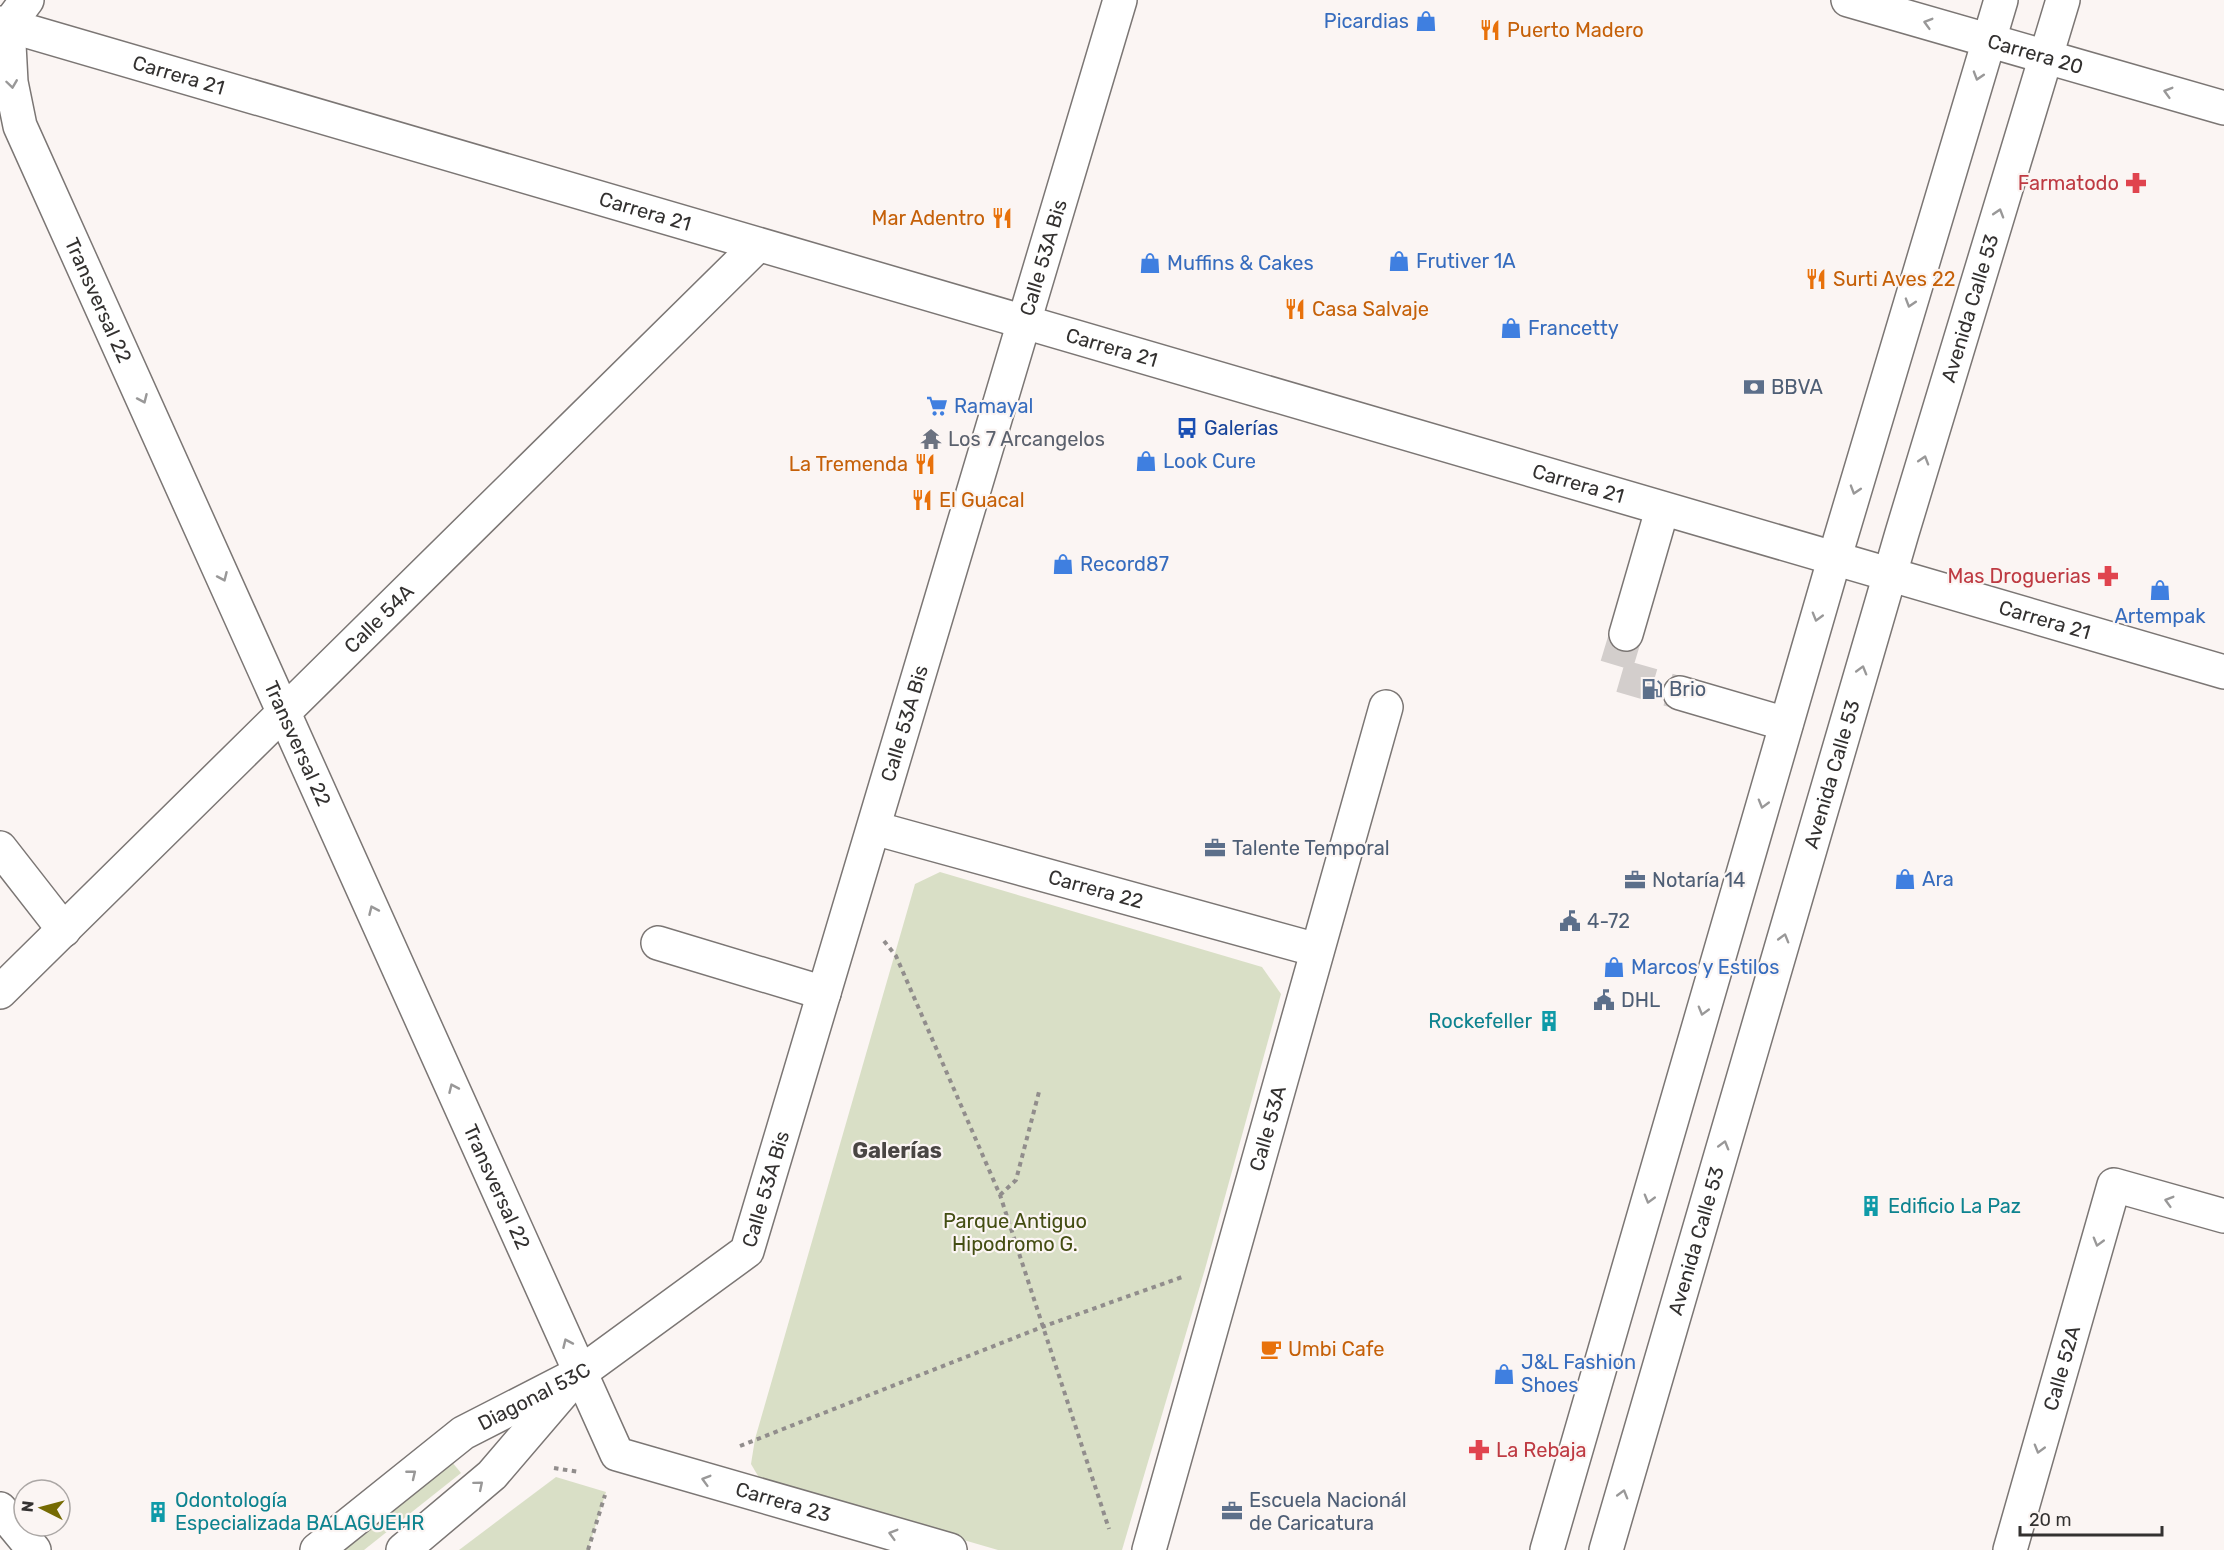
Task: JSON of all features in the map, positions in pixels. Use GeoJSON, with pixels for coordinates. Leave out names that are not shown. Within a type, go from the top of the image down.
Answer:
{"type":"FeatureCollection","features":[{"type":"Feature","properties":{"kind":"street"},"geometry":{"type":"LineString","coordinates":[[3,28],[27,0]]}},
{"type":"Feature","properties":{"kind":"street","name":"Calle 53A Bis"},"geometry":{"type":"LineString","coordinates":[[580,1372],[747,1251],[1120,0]]}},
{"type":"Feature","properties":{"kind":"street","name":"Carrera 20"},"geometry":{"type":"LineString","coordinates":[[1848,0],[2224,108]]}},
{"type":"Feature","properties":{"kind":"street"},"geometry":{"type":"LineString","coordinates":[[1548,1550],[1786,724],[2001,0]]}},
{"type":"Feature","properties":{"kind":"street","name":"Avenida Calle 53"},"geometry":{"type":"LineString","coordinates":[[1606,1550],[1890,577],[2063,0]]}},
{"type":"Feature","properties":{"kind":"street","name":"Carrera 21"},"geometry":{"type":"LineString","coordinates":[[3,28],[758,245],[1890,577],[2224,672]]}},
{"type":"Feature","properties":{"kind":"street","name":"Transversal 22"},"geometry":{"type":"LineString","coordinates":[[3,28],[20,126],[617,1454]]}},
{"type":"Feature","properties":{"kind":"street","name":"Calle 54A"},"geometry":{"type":"LineString","coordinates":[[0,992],[758,245]]}},
{"type":"Feature","properties":{"kind":"street"},"geometry":{"type":"LineString","coordinates":[[1626,634],[1662,510]]}},
{"type":"Feature","properties":{"kind":"street"},"geometry":{"type":"LineString","coordinates":[[1680,693],[1786,724]]}},
{"type":"Feature","properties":{"kind":"street","name":"Calle 53A"},"geometry":{"type":"LineString","coordinates":[[1149,1550],[1386,707]]}},
{"type":"Feature","properties":{"kind":"street","name":"Carrera 22"},"geometry":{"type":"LineString","coordinates":[[874,828],[1317,950]]}},
{"type":"Feature","properties":{"kind":"street"},"geometry":{"type":"LineString","coordinates":[[0,848],[64,930]]}},
{"type":"Feature","properties":{"kind":"street"},"geometry":{"type":"LineString","coordinates":[[658,943],[824,993]]}},
{"type":"Feature","properties":{"kind":"street","name":"Calle 52A"},"geometry":{"type":"LineString","coordinates":[[2010,1550],[2114,1185],[2224,1216]]}},
{"type":"Feature","properties":{"kind":"street","name":"Diagonal 53C"},"geometry":{"type":"LineString","coordinates":[[317,1550],[463,1433],[580,1372]]}},
{"type":"Feature","properties":{"kind":"street","name":"Diagonal 53C"},"geometry":{"type":"LineString","coordinates":[[403,1550],[492,1474],[580,1372]]}},
{"type":"Feature","properties":{"kind":"street","name":"Carrera 23"},"geometry":{"type":"LineString","coordinates":[[617,1454],[950,1550]]}},
{"type":"Feature","properties":{"kind":"street"},"geometry":{"type":"LineString","coordinates":[[0,1509],[34,1550]]}},
{"type":"Feature","properties":{"kind":"path"},"geometry":{"type":"LineString","coordinates":[[851,902],[896,956],[1000,1195],[1113,1539]]}},
{"type":"Feature","properties":{"kind":"path"},"geometry":{"type":"LineString","coordinates":[[1000,1195],[1016,1180],[1040,1089]]}},
{"type":"Feature","properties":{"kind":"path"},"geometry":{"type":"LineString","coordinates":[[679,1472],[755,1439],[1042,1327],[1229,1260]]}},
{"type":"Feature","properties":{"kind":"path"},"geometry":{"type":"LineString","coordinates":[[588,1550],[617,1454]]}},
{"type":"Feature","properties":{"kind":"green space","name":"Parque Antiguo Hipodromo G."},"geometry":{"type":"Polygon","coordinates":[[[940,872],[1262,967],[1281,994],[1205,1269],[1122,1550],[998,1550],[761,1481],[751,1464],[755,1439],[915,884],[940,872]]]}},
{"type":"Feature","properties":{"kind":"green space"},"geometry":{"type":"Polygon","coordinates":[[[452,1462],[461,1473],[364,1550],[341,1550],[452,1462]]]}},
{"type":"Feature","properties":{"kind":"green space"},"geometry":{"type":"Polygon","coordinates":[[[556,1477],[606,1492],[588,1550],[459,1550],[556,1477]]]}},
{"type":"Feature","properties":{"kind":"tunnel"},"geometry":{"type":"LineString","coordinates":[[1626,634],[1614,674],[1680,693]]}},
{"type":"Feature","properties":{"kind":"place","name":"Picardias"},"geometry":{"type":"Point","coordinates":[1426,21]}},
{"type":"Feature","properties":{"kind":"place","name":"Puerto Madero"},"geometry":{"type":"Point","coordinates":[1490,30]}},
{"type":"Feature","properties":{"kind":"place","name":"Farmatodo"},"geometry":{"type":"Point","coordinates":[2136,183]}},
{"type":"Feature","properties":{"kind":"place","name":"Mar Adentro"},"geometry":{"type":"Point","coordinates":[1002,218]}},
{"type":"Feature","properties":{"kind":"place","name":"Frutiver 1A"},"geometry":{"type":"Point","coordinates":[1399,261]}},
{"type":"Feature","properties":{"kind":"place","name":"Muffins & Cakes"},"geometry":{"type":"Point","coordinates":[1150,263]}},
{"type":"Feature","properties":{"kind":"place","name":"Surti Aves 22"},"geometry":{"type":"Point","coordinates":[1816,279]}},
{"type":"Feature","properties":{"kind":"place","name":"Casa Salvaje"},"geometry":{"type":"Point","coordinates":[1295,309]}},
{"type":"Feature","properties":{"kind":"place","name":"Francetty"},"geometry":{"type":"Point","coordinates":[1511,328]}},
{"type":"Feature","properties":{"kind":"place","name":"BBVA"},"geometry":{"type":"Point","coordinates":[1754,387]}},
{"type":"Feature","properties":{"kind":"place","name":"Ramayal"},"geometry":{"type":"Point","coordinates":[937,406]}},
{"type":"Feature","properties":{"kind":"place","name":"Galerías"},"geometry":{"type":"Point","coordinates":[1187,428]}},
{"type":"Feature","properties":{"kind":"place","name":"Los 7 Arcangelos"},"geometry":{"type":"Point","coordinates":[931,439]}},
{"type":"Feature","properties":{"kind":"place","name":"Look Cure"},"geometry":{"type":"Point","coordinates":[1146,461]}},
{"type":"Feature","properties":{"kind":"place","name":"La Tremenda"},"geometry":{"type":"Point","coordinates":[925,464]}},
{"type":"Feature","properties":{"kind":"place","name":"El Guacal"},"geometry":{"type":"Point","coordinates":[922,500]}},
{"type":"Feature","properties":{"kind":"place","name":"Record87"},"geometry":{"type":"Point","coordinates":[1063,564]}},
{"type":"Feature","properties":{"kind":"place","name":"Mas Droguerias"},"geometry":{"type":"Point","coordinates":[2108,576]}},
{"type":"Feature","properties":{"kind":"place","name":"Artempak"},"geometry":{"type":"Point","coordinates":[2160,590]}},
{"type":"Feature","properties":{"kind":"place","name":"Brio"},"geometry":{"type":"Point","coordinates":[1652,689]}},
{"type":"Feature","properties":{"kind":"place","name":"Talente Temporal"},"geometry":{"type":"Point","coordinates":[1215,848]}},
{"type":"Feature","properties":{"kind":"place","name":"Ara"},"geometry":{"type":"Point","coordinates":[1905,879]}},
{"type":"Feature","properties":{"kind":"place","name":"Notaría 14"},"geometry":{"type":"Point","coordinates":[1635,880]}},
{"type":"Feature","properties":{"kind":"place","name":"4-72"},"geometry":{"type":"Point","coordinates":[1570,921]}},
{"type":"Feature","properties":{"kind":"place","name":"Marcos y Estilos"},"geometry":{"type":"Point","coordinates":[1614,967]}},
{"type":"Feature","properties":{"kind":"place","name":"DHL"},"geometry":{"type":"Point","coordinates":[1604,1000]}},
{"type":"Feature","properties":{"kind":"place","name":"Rockefeller"},"geometry":{"type":"Point","coordinates":[1549,1021]}},
{"type":"Feature","properties":{"kind":"place","name":"Edificio La Paz"},"geometry":{"type":"Point","coordinates":[1871,1206]}},
{"type":"Feature","properties":{"kind":"place","name":"Umbi Cafe"},"geometry":{"type":"Point","coordinates":[1271,1349]}},
{"type":"Feature","properties":{"kind":"place","name":"J&L Fashion Shoes"},"geometry":{"type":"Point","coordinates":[1504,1374]}},
{"type":"Feature","properties":{"kind":"place","name":"La Rebaja"},"geometry":{"type":"Point","coordinates":[1479,1450]}},
{"type":"Feature","properties":{"kind":"place","name":"Escuela Nacionál de Caricatura"},"geometry":{"type":"Point","coordinates":[1232,1511]}},
{"type":"Feature","properties":{"kind":"place","name":"Odontología Especializada BALAGUEHR"},"geometry":{"type":"Point","coordinates":[158,1512]}},
{"type":"Feature","properties":{"kind":"district","name":"Galerías"},"geometry":{"type":"Point","coordinates":[897,1150]}}]}
